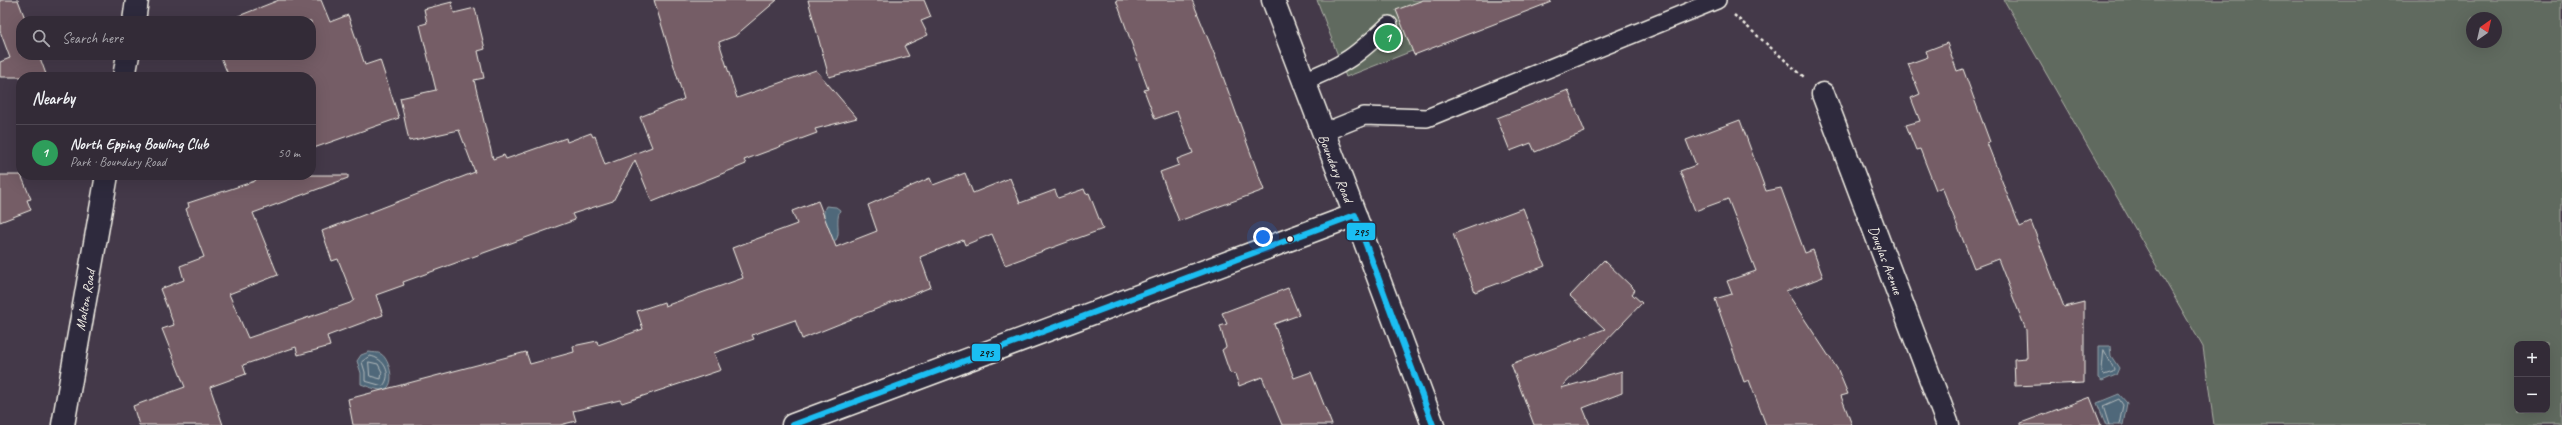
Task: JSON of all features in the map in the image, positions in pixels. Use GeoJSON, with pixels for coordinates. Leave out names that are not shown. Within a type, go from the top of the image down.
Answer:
{"type":"FeatureCollection","features":[{"type":"Feature","properties":{"kind":"street"},"geometry":{"type":"LineString","coordinates":[[135,16],[137,0]]}},
{"type":"Feature","properties":{"kind":"street","name":"Boundary Road"},"geometry":{"type":"LineString","coordinates":[[1273,0],[1432,425]]}},
{"type":"Feature","properties":{"kind":"street"},"geometry":{"type":"LineString","coordinates":[[125,72],[127,60]]}},
{"type":"Feature","properties":{"kind":"street","name":"Douglas Avenue"},"geometry":{"type":"LineString","coordinates":[[1823,94],[1948,425]]}},
{"type":"Feature","properties":{"kind":"street","name":"Malton Road"},"geometry":{"type":"LineString","coordinates":[[64,425],[106,180]]}},
{"type":"Feature","properties":{"kind":"street"},"geometry":{"type":"LineString","coordinates":[[793,425],[1355,216]]}},
{"type":"Feature","properties":{"kind":"lane"},"geometry":{"type":"LineString","coordinates":[[1322,133],[1364,116],[1427,118],[1717,0]]}},
{"type":"Feature","properties":{"kind":"lane"},"geometry":{"type":"LineString","coordinates":[[1303,81],[1333,70],[1359,52],[1389,24]]}},
{"type":"Feature","properties":{"kind":"path"},"geometry":{"type":"LineString","coordinates":[[1717,0],[1823,94]]}},
{"type":"Feature","properties":{"kind":"green space"},"geometry":{"type":"Polygon","coordinates":[[[1317,0],[1542,0],[1346,77],[1317,0]]]}},
{"type":"Feature","properties":{"kind":"green space"},"geometry":{"type":"Polygon","coordinates":[[[2004,0],[2562,0],[2562,425],[2214,425],[2203,347],[2004,0]]]}},
{"type":"Feature","properties":{"kind":"water"},"geometry":{"type":"Polygon","coordinates":[[[826,206],[836,207],[840,210],[836,240],[831,241],[824,218],[824,209],[826,206]]]}},
{"type":"Feature","properties":{"kind":"water"},"geometry":{"type":"Polygon","coordinates":[[[2098,346],[2110,346],[2111,356],[2119,368],[2116,375],[2102,381],[2098,378],[2098,346]]]}},
{"type":"Feature","properties":{"kind":"water"},"geometry":{"type":"Polygon","coordinates":[[[369,352],[381,354],[387,362],[391,374],[391,380],[386,389],[379,390],[361,384],[361,373],[357,361],[361,355],[369,352]]]}},
{"type":"Feature","properties":{"kind":"water"},"geometry":{"type":"Polygon","coordinates":[[[2119,394],[2127,403],[2123,425],[2106,425],[2097,403],[2119,394]]]}},
{"type":"Feature","properties":{"kind":"building"},"geometry":{"type":"Polygon","coordinates":[[[0,0],[18,0],[24,16],[16,16],[16,60],[41,60],[45,72],[16,72],[16,77],[0,77],[0,62],[10,58],[0,31],[0,0]]]}},
{"type":"Feature","properties":{"kind":"building"},"geometry":{"type":"Polygon","coordinates":[[[279,0],[321,0],[330,22],[348,15],[365,65],[380,60],[399,118],[316,147],[316,72],[227,72],[222,60],[316,60],[316,16],[239,16],[279,0]]]}},
{"type":"Feature","properties":{"kind":"building"},"geometry":{"type":"Polygon","coordinates":[[[654,0],[777,0],[735,36],[719,42],[737,98],[816,70],[857,118],[815,129],[817,133],[744,160],[746,164],[652,202],[635,160],[613,201],[572,214],[575,220],[403,282],[404,285],[376,295],[383,315],[327,336],[330,346],[298,355],[296,347],[243,365],[246,374],[210,387],[223,425],[139,425],[133,406],[185,387],[162,329],[174,325],[160,289],[184,280],[180,266],[204,257],[186,209],[189,207],[188,203],[256,180],[316,180],[316,175],[348,175],[348,178],[253,213],[278,275],[229,294],[248,338],[350,303],[354,300],[338,259],[332,261],[322,231],[475,172],[459,130],[409,141],[400,98],[436,90],[420,25],[427,23],[424,9],[452,2],[454,13],[475,8],[485,49],[478,51],[484,78],[474,80],[493,159],[504,155],[506,159],[566,138],[567,142],[591,133],[593,137],[595,136],[605,165],[652,147],[640,117],[684,99],[654,0]]]}},
{"type":"Feature","properties":{"kind":"building"},"geometry":{"type":"Polygon","coordinates":[[[808,0],[924,0],[931,17],[921,21],[928,35],[904,46],[909,56],[829,77],[808,0]]]}},
{"type":"Feature","properties":{"kind":"building"},"geometry":{"type":"Polygon","coordinates":[[[1116,0],[1192,0],[1218,63],[1264,190],[1179,221],[1160,172],[1179,165],[1177,159],[1193,153],[1177,111],[1155,119],[1144,90],[1148,89],[1116,0]]]}},
{"type":"Feature","properties":{"kind":"building"},"geometry":{"type":"Polygon","coordinates":[[[1423,0],[1550,0],[1551,2],[1414,55],[1396,10],[1423,0]]]}},
{"type":"Feature","properties":{"kind":"building"},"geometry":{"type":"Polygon","coordinates":[[[1947,43],[1957,71],[1963,69],[1990,142],[1987,143],[2020,227],[2031,222],[2064,307],[2084,302],[2084,383],[2015,386],[2014,359],[2027,358],[2026,330],[1998,259],[1974,268],[1942,187],[1936,190],[1920,149],[1916,150],[1906,125],[1920,121],[1911,98],[1920,94],[1908,64],[1928,57],[1926,51],[1947,43]]]}},
{"type":"Feature","properties":{"kind":"building"},"geometry":{"type":"Polygon","coordinates":[[[1568,90],[1585,132],[1535,152],[1531,143],[1510,151],[1497,118],[1568,90]]]}},
{"type":"Feature","properties":{"kind":"building"},"geometry":{"type":"Polygon","coordinates":[[[1740,120],[1766,191],[1781,188],[1805,253],[1813,250],[1823,277],[1786,291],[1838,370],[1848,394],[1841,396],[1852,425],[1766,425],[1749,380],[1744,382],[1715,299],[1732,294],[1727,281],[1756,271],[1728,199],[1695,211],[1680,171],[1696,165],[1686,140],[1740,120]]]}},
{"type":"Feature","properties":{"kind":"building"},"geometry":{"type":"Polygon","coordinates":[[[965,173],[973,193],[1010,178],[1020,203],[1055,190],[1058,198],[1084,189],[1086,194],[1089,193],[1103,229],[1005,265],[992,234],[965,245],[963,240],[920,257],[931,287],[802,339],[795,320],[752,335],[754,339],[714,353],[721,370],[622,403],[620,400],[573,411],[576,421],[560,425],[353,425],[348,399],[526,352],[530,364],[574,352],[573,346],[597,341],[598,345],[643,329],[637,311],[664,302],[665,306],[743,278],[732,248],[797,224],[792,211],[818,201],[836,247],[877,231],[868,205],[930,178],[933,185],[965,173]]]}},
{"type":"Feature","properties":{"kind":"building"},"geometry":{"type":"Polygon","coordinates":[[[0,175],[16,175],[16,180],[23,180],[31,199],[27,200],[31,210],[0,222],[0,175]]]}},
{"type":"Feature","properties":{"kind":"building"},"geometry":{"type":"Polygon","coordinates":[[[1523,208],[1545,266],[1475,292],[1453,234],[1523,208]]]}},
{"type":"Feature","properties":{"kind":"building"},"geometry":{"type":"Polygon","coordinates":[[[1604,260],[1635,290],[1632,294],[1642,303],[1561,388],[1622,371],[1622,393],[1583,408],[1590,425],[1534,425],[1511,364],[1605,329],[1570,296],[1604,260]]]}},
{"type":"Feature","properties":{"kind":"building"},"geometry":{"type":"Polygon","coordinates":[[[1288,288],[1299,315],[1274,324],[1294,378],[1311,372],[1332,425],[1282,425],[1262,377],[1239,386],[1235,374],[1230,373],[1222,350],[1226,347],[1220,326],[1227,324],[1222,313],[1288,288]]]}},
{"type":"Feature","properties":{"kind":"building"},"geometry":{"type":"Polygon","coordinates":[[[2090,397],[2101,425],[2021,425],[2021,423],[2090,397]]]}},
{"type":"Feature","properties":{"kind":"transit line","name":"295"},"geometry":{"type":"LineString","coordinates":[[793,425],[1355,215],[1433,425]]}},
{"type":"Feature","properties":{"kind":"place","name":"North Epping Bowling Club"},"geometry":{"type":"Point","coordinates":[1388,38]}}]}
